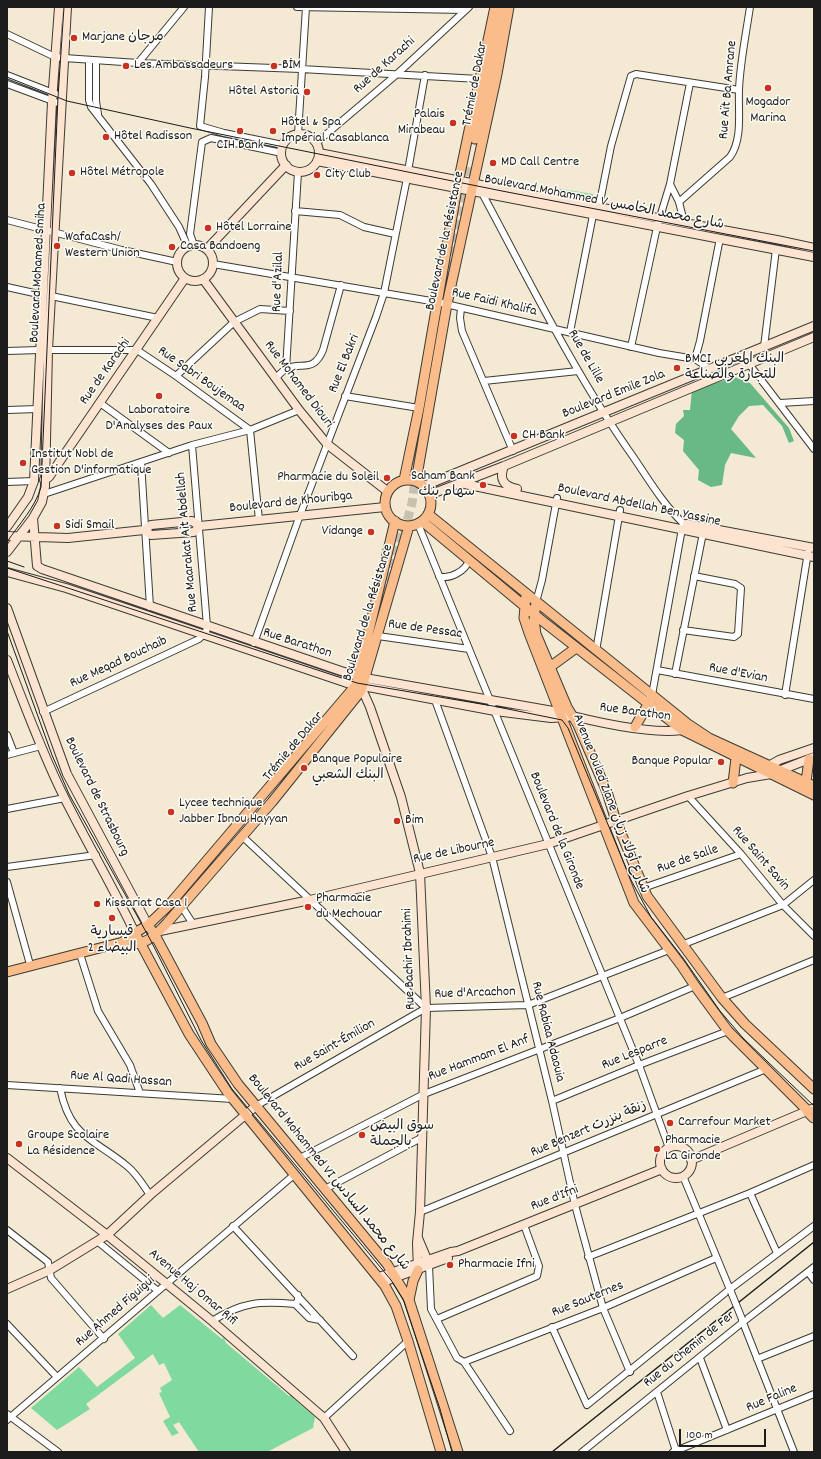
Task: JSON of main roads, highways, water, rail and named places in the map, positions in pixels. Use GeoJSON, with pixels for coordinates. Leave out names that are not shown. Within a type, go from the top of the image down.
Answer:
{"type":"FeatureCollection","features":[{"type":"Feature","properties":{"kind":"main road","name":"Boulevard de la Résistance"},"geometry":{"type":"LineString","coordinates":[[404,480],[419,408],[457,184],[494,7]]}},
{"type":"Feature","properties":{"kind":"main road","name":"Trémie de Dakar"},"geometry":{"type":"LineString","coordinates":[[502,7],[472,166],[503,16],[509,7]]}},
{"type":"Feature","properties":{"kind":"main road","name":"Boulevard de la Résistance"},"geometry":{"type":"LineString","coordinates":[[420,484],[447,304],[471,187],[497,74],[509,7]]}},
{"type":"Feature","properties":{"kind":"main road"},"geometry":{"type":"LineString","coordinates":[[404,480],[420,484],[430,495],[431,504],[419,521],[400,525],[389,516],[385,507],[387,491],[395,483],[404,480]]}},
{"type":"Feature","properties":{"kind":"main road","name":"Boulevard de la Résistance"},"geometry":{"type":"LineString","coordinates":[[7,967],[80,954],[123,942],[135,932],[176,907],[243,837],[311,754],[361,683],[419,521]]}},
{"type":"Feature","properties":{"kind":"main road"},"geometry":{"type":"LineString","coordinates":[[419,521],[576,648],[710,738],[770,764],[810,784],[812,758]]}},
{"type":"Feature","properties":{"kind":"main road"},"geometry":{"type":"LineString","coordinates":[[419,521],[536,602],[596,651],[682,730],[736,758],[814,795]]}},
{"type":"Feature","properties":{"kind":"main road","name":"Boulevard de la Résistance"},"geometry":{"type":"LineString","coordinates":[[123,942],[133,945],[141,944],[158,933],[176,907],[361,683],[395,522]]}},
{"type":"Feature","properties":{"kind":"main road","name":"Avenue Ouled Ziane شارع أولاد زيان"},"geometry":{"type":"LineString","coordinates":[[526,595],[524,618],[529,633],[634,903],[728,1031],[812,1112]]}},
{"type":"Feature","properties":{"kind":"main road","name":"Avenue Ouled Ziane شارع أولاد زيان"},"geometry":{"type":"LineString","coordinates":[[536,602],[534,614],[536,634],[567,708],[574,717],[607,792],[616,821],[643,888],[656,911],[684,944],[722,998],[745,1024],[814,1089]]}},
{"type":"Feature","properties":{"kind":"main road"},"geometry":{"type":"LineString","coordinates":[[550,667],[576,648]]}},
{"type":"Feature","properties":{"kind":"main road"},"geometry":{"type":"LineString","coordinates":[[635,727],[650,699]]}},
{"type":"Feature","properties":{"kind":"main road","name":"Trémie de Dakar"},"geometry":{"type":"LineString","coordinates":[[176,907],[180,897],[340,711]]}},
{"type":"Feature","properties":{"kind":"main road"},"geometry":{"type":"LineString","coordinates":[[733,783],[736,758]]}},
{"type":"Feature","properties":{"kind":"main road","name":"Boulevard Mohammed VI شارع محمد السادس"},"geometry":{"type":"LineString","coordinates":[[148,925],[158,933],[211,1044],[238,1084],[395,1275],[409,1300],[458,1452]]}},
{"type":"Feature","properties":{"kind":"main road","name":"Boulevard Mohammed VI شارع محمد السادس"},"geometry":{"type":"LineString","coordinates":[[135,932],[189,1034],[233,1099],[381,1280],[392,1298],[408,1341],[441,1452]]}},
{"type":"Feature","properties":{"kind":"main road","name":"Boulevard de la Résistance"},"geometry":{"type":"LineString","coordinates":[[7,978],[35,970],[33,963]]}},
{"type":"Feature","properties":{"kind":"main road"},"geometry":{"type":"LineString","coordinates":[[7,972],[33,963]]}},
{"type":"Feature","properties":{"kind":"main road"},"geometry":{"type":"LineString","coordinates":[[409,1300],[418,1267]]}},
{"type":"Feature","properties":{"kind":"tunnel"},"geometry":{"type":"LineString","coordinates":[[443,295],[470,165]]}},
{"type":"Feature","properties":{"kind":"tunnel"},"geometry":{"type":"LineString","coordinates":[[412,478],[424,404]]}},
{"type":"Feature","properties":{"kind":"tunnel"},"geometry":{"type":"LineString","coordinates":[[404,533],[412,503],[416,473]]}},
{"type":"Feature","properties":{"kind":"tunnel"},"geometry":{"type":"LineString","coordinates":[[376,620],[402,524]]}},
{"type":"Feature","properties":{"kind":"tram line"},"geometry":{"type":"LineString","coordinates":[[7,542],[31,509],[41,487],[58,97],[64,7]]}},
{"type":"Feature","properties":{"kind":"tram line"},"geometry":{"type":"LineString","coordinates":[[7,77],[67,101],[190,128],[502,191],[814,251]]}},
{"type":"Feature","properties":{"kind":"tram line"},"geometry":{"type":"LineString","coordinates":[[7,561],[24,567]]}},
{"type":"Feature","properties":{"kind":"tram line"},"geometry":{"type":"LineString","coordinates":[[7,568],[357,683],[493,706],[562,720],[568,728],[631,880],[651,917],[683,958],[720,1011],[743,1038],[814,1106]]}},
{"type":"Feature","properties":{"kind":"tram line"},"geometry":{"type":"LineString","coordinates":[[7,631],[52,755],[69,794],[150,939],[201,1040],[232,1089],[391,1280],[403,1299],[440,1409],[452,1452]]}},
{"type":"Feature","properties":{"kind":"railway"},"geometry":{"type":"LineString","coordinates":[[552,1452],[814,1242]]}},
{"type":"Feature","properties":{"kind":"place","name":"Marjane مرجان"},"geometry":{"type":"Point","coordinates":[74,38]}},
{"type":"Feature","properties":{"kind":"place","name":"Les Ambassadeurs"},"geometry":{"type":"Point","coordinates":[126,66]}},
{"type":"Feature","properties":{"kind":"place","name":"BİM"},"geometry":{"type":"Point","coordinates":[274,66]}},
{"type":"Feature","properties":{"kind":"place","name":"Mogador Marina"},"geometry":{"type":"Point","coordinates":[768,88]}},
{"type":"Feature","properties":{"kind":"place","name":"Hôtel Astoria"},"geometry":{"type":"Point","coordinates":[307,92]}},
{"type":"Feature","properties":{"kind":"place","name":"Palais Mirabeau"},"geometry":{"type":"Point","coordinates":[453,123]}},
{"type":"Feature","properties":{"kind":"place","name":"CIH Bank"},"geometry":{"type":"Point","coordinates":[240,131]}},
{"type":"Feature","properties":{"kind":"place","name":"Hôtel & Spa Impérial Casablanca"},"geometry":{"type":"Point","coordinates":[273,131]}},
{"type":"Feature","properties":{"kind":"place","name":"Hôtel Radisson"},"geometry":{"type":"Point","coordinates":[106,137]}},
{"type":"Feature","properties":{"kind":"place","name":"MD Call Centre"},"geometry":{"type":"Point","coordinates":[493,163]}},
{"type":"Feature","properties":{"kind":"place","name":"Hôtel Métropole"},"geometry":{"type":"Point","coordinates":[72,173]}},
{"type":"Feature","properties":{"kind":"place","name":"City Club"},"geometry":{"type":"Point","coordinates":[317,175]}},
{"type":"Feature","properties":{"kind":"place","name":"Hôtel Lorraine"},"geometry":{"type":"Point","coordinates":[208,228]}},
{"type":"Feature","properties":{"kind":"place","name":"WafaCash/ Western Union"},"geometry":{"type":"Point","coordinates":[57,246]}},
{"type":"Feature","properties":{"kind":"place","name":"Casa Bandoeng"},"geometry":{"type":"Point","coordinates":[172,247]}},
{"type":"Feature","properties":{"kind":"place","name":"BMCI البنك المغربي للتجارة والصناعة"},"geometry":{"type":"Point","coordinates":[677,368]}},
{"type":"Feature","properties":{"kind":"place","name":"Laboratoire D'Analyses des Paux"},"geometry":{"type":"Point","coordinates":[159,396]}},
{"type":"Feature","properties":{"kind":"place","name":"CH Bank"},"geometry":{"type":"Point","coordinates":[514,436]}},
{"type":"Feature","properties":{"kind":"place","name":"Institut Nobl de Gestion D'informatique"},"geometry":{"type":"Point","coordinates":[23,463]}},
{"type":"Feature","properties":{"kind":"place","name":"Pharmacie du Soleil"},"geometry":{"type":"Point","coordinates":[387,478]}},
{"type":"Feature","properties":{"kind":"place","name":"Saham Bank سهام بنك"},"geometry":{"type":"Point","coordinates":[483,485]}},
{"type":"Feature","properties":{"kind":"place","name":"Sidi Smail"},"geometry":{"type":"Point","coordinates":[57,526]}},
{"type":"Feature","properties":{"kind":"place","name":"Vidange"},"geometry":{"type":"Point","coordinates":[371,532]}},
{"type":"Feature","properties":{"kind":"place","name":"Banque Popular"},"geometry":{"type":"Point","coordinates":[721,762]}},
{"type":"Feature","properties":{"kind":"place","name":"Banque Populaire البنك الشعبي"},"geometry":{"type":"Point","coordinates":[304,768]}},
{"type":"Feature","properties":{"kind":"place","name":"Lycee technique Jabber Ibnou Hayyan"},"geometry":{"type":"Point","coordinates":[171,812]}},
{"type":"Feature","properties":{"kind":"place","name":"Bim"},"geometry":{"type":"Point","coordinates":[397,821]}},
{"type":"Feature","properties":{"kind":"place","name":"Kissariat Casa 1"},"geometry":{"type":"Point","coordinates":[97,904]}},
{"type":"Feature","properties":{"kind":"place","name":"Pharmacie du Mechouar"},"geometry":{"type":"Point","coordinates":[308,907]}},
{"type":"Feature","properties":{"kind":"place","name":"قيسارية البيضاء 2"},"geometry":{"type":"Point","coordinates":[112,918]}},
{"type":"Feature","properties":{"kind":"place","name":"Carrefour Market"},"geometry":{"type":"Point","coordinates":[670,1123]}},
{"type":"Feature","properties":{"kind":"place","name":"سوق البيض بالجملة"},"geometry":{"type":"Point","coordinates":[362,1135]}},
{"type":"Feature","properties":{"kind":"place","name":"Groupe Scolaire La Résidence"},"geometry":{"type":"Point","coordinates":[19,1144]}},
{"type":"Feature","properties":{"kind":"place","name":"Pharmacie La Gironde"},"geometry":{"type":"Point","coordinates":[657,1149]}},
{"type":"Feature","properties":{"kind":"place","name":"Pharmacie Ifni"},"geometry":{"type":"Point","coordinates":[450,1265]}}]}
